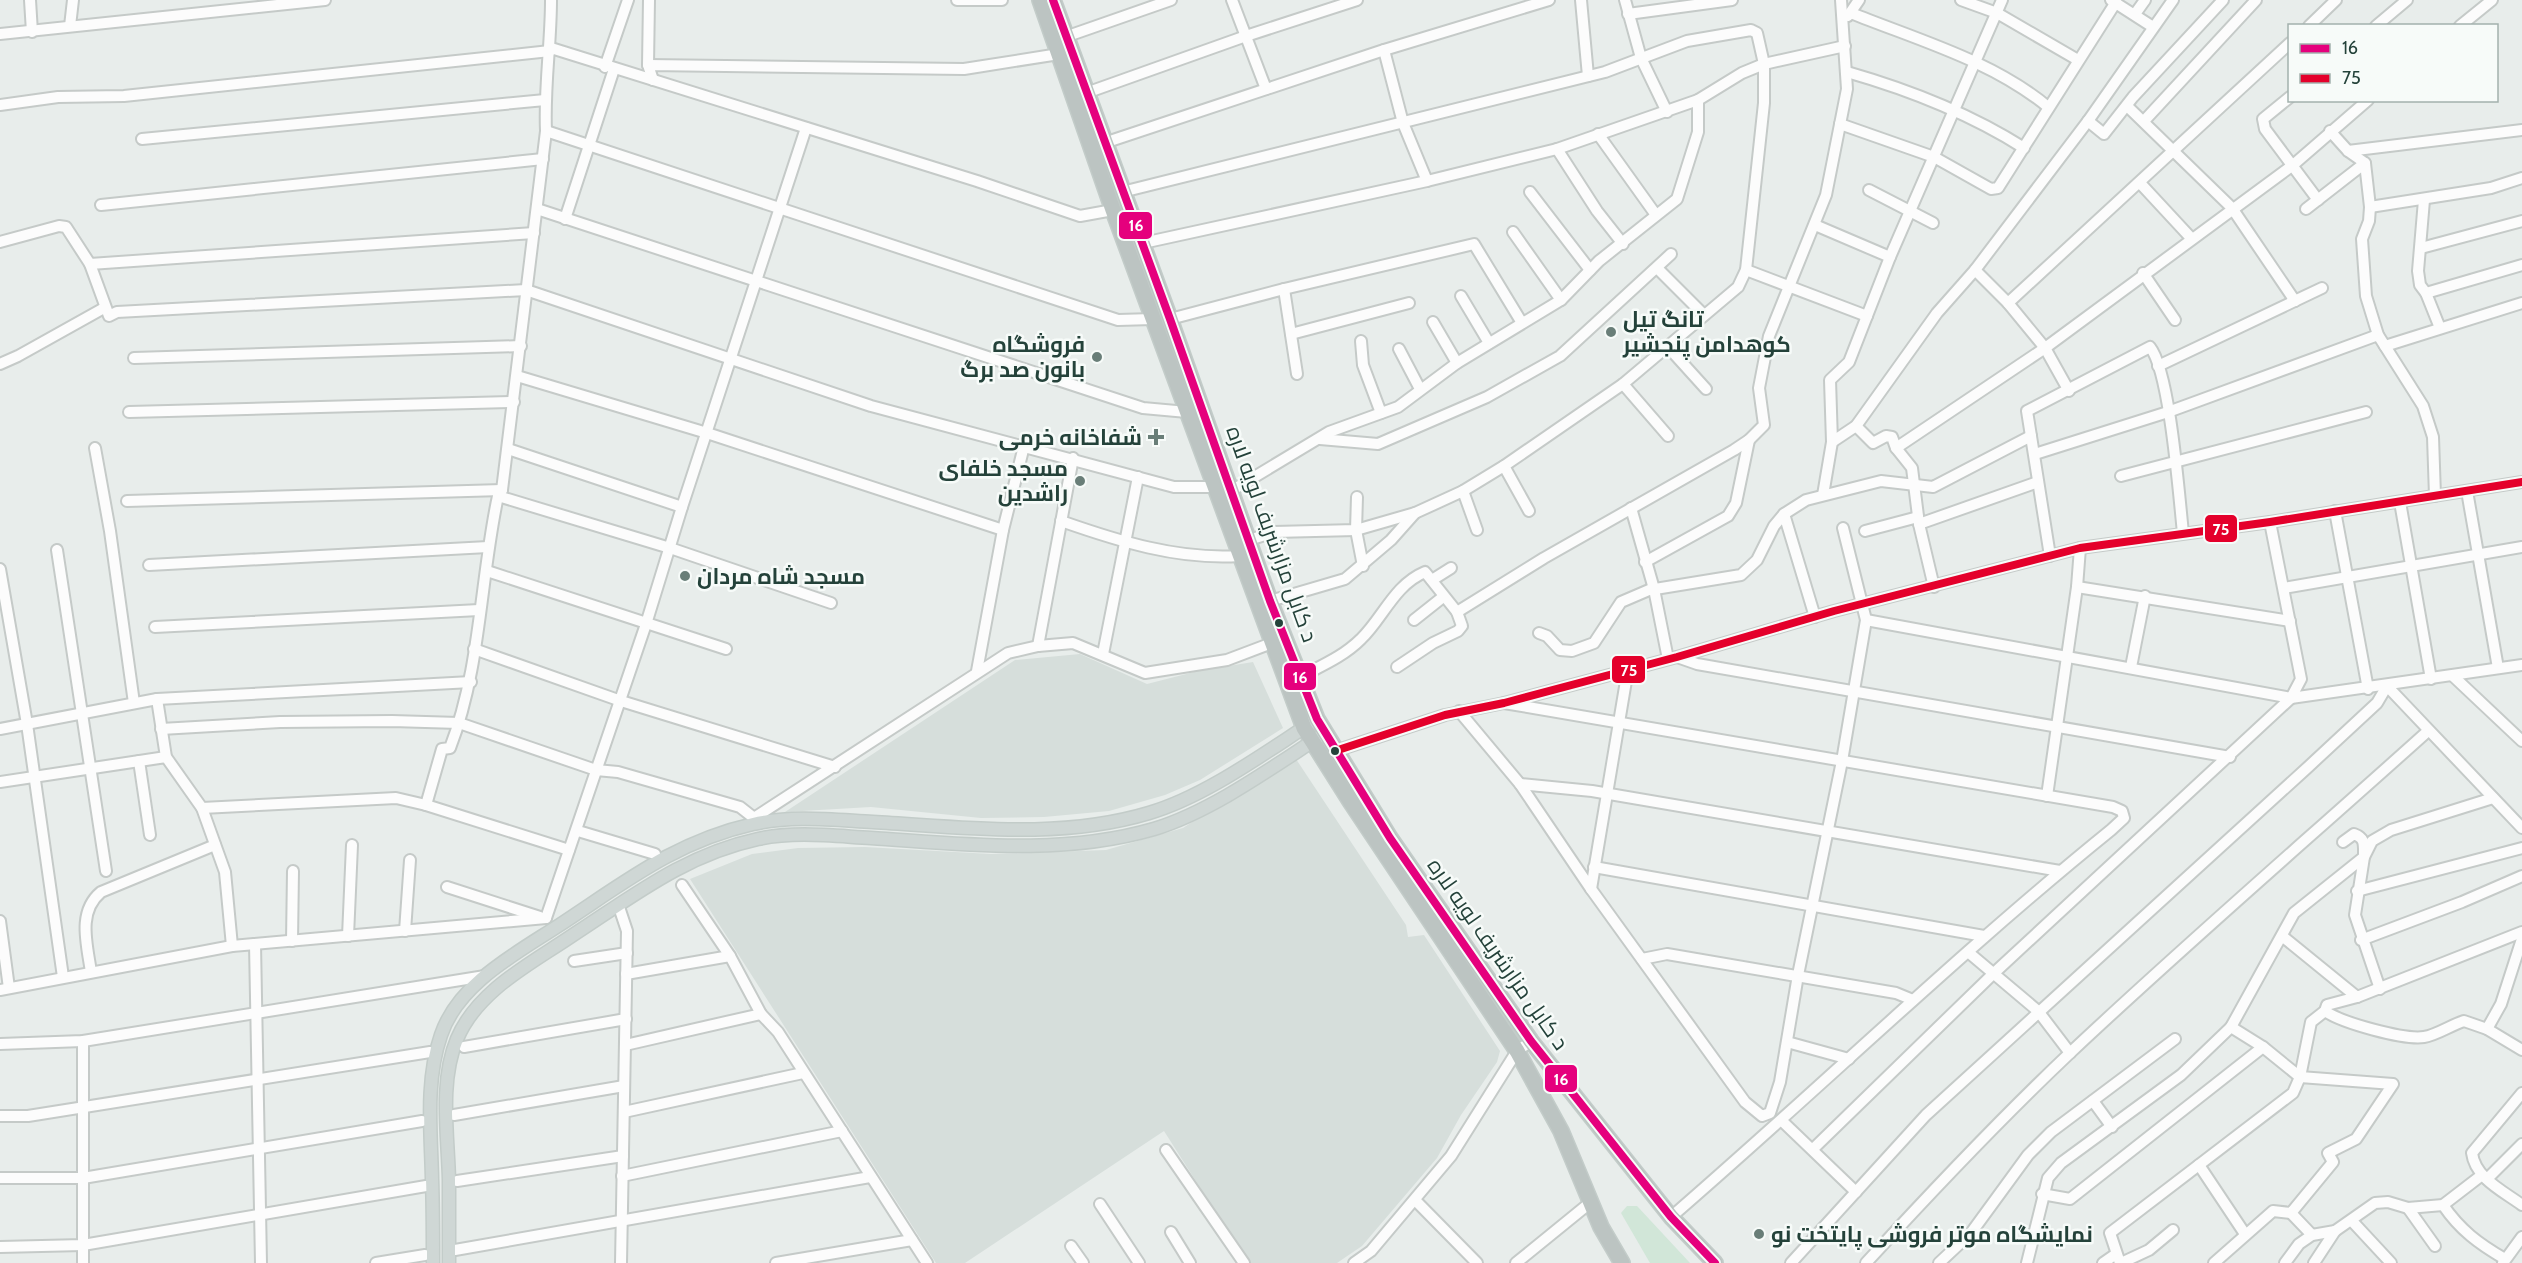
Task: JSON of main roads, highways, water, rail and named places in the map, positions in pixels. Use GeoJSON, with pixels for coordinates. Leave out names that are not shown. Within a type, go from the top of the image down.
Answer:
{"type":"FeatureCollection","features":[{"type":"Feature","properties":{"kind":"highway","name":"د کابل مزارشریف لویه لاره"},"geometry":{"type":"LineString","coordinates":[[1040,0],[1186,412],[1304,728],[1311,742],[1517,1051],[1561,1131],[1601,1227],[1622,1263]]}},
{"type":"Feature","properties":{"kind":"highway","name":"د کابل مزارشریف لویه لاره"},"geometry":{"type":"LineString","coordinates":[[1053,0],[1122,192],[1143,243],[1270,602],[1302,676],[1317,719],[1335,752],[1448,924],[1531,1041],[1671,1217],[1715,1263]]}},
{"type":"Feature","properties":{"kind":"main road"},"geometry":{"type":"LineString","coordinates":[[429,1259],[430,1109],[434,1063],[441,1034],[456,1007],[485,976],[667,854],[755,821],[832,820],[981,831],[1044,830],[1148,814],[1175,804],[1213,784],[1317,719]]}},
{"type":"Feature","properties":{"kind":"main road"},"geometry":{"type":"LineString","coordinates":[[449,1263],[446,1110],[450,1066],[457,1040],[470,1017],[496,988],[674,869],[723,848],[777,836],[832,836],[980,847],[1045,846],[1153,829],[1182,818],[1221,797],[1325,733]]}},
{"type":"Feature","properties":{"kind":"place","name":"تانگ تیل کوهدامن پنجشیر"},"geometry":{"type":"Point","coordinates":[1611,332]}},
{"type":"Feature","properties":{"kind":"place","name":"فروشگاه بانون صد برگ"},"geometry":{"type":"Point","coordinates":[1097,357]}},
{"type":"Feature","properties":{"kind":"place","name":"شفاخانه خرمی"},"geometry":{"type":"Point","coordinates":[1156,437]}},
{"type":"Feature","properties":{"kind":"place","name":"مسجد خلفای راشدین"},"geometry":{"type":"Point","coordinates":[1080,481]}},
{"type":"Feature","properties":{"kind":"place","name":"مسجد شاه مردان"},"geometry":{"type":"Point","coordinates":[685,576]}},
{"type":"Feature","properties":{"kind":"place","name":"نمایشگاه موتر فروشی پایتخت نو"},"geometry":{"type":"Point","coordinates":[1759,1234]}}]}
